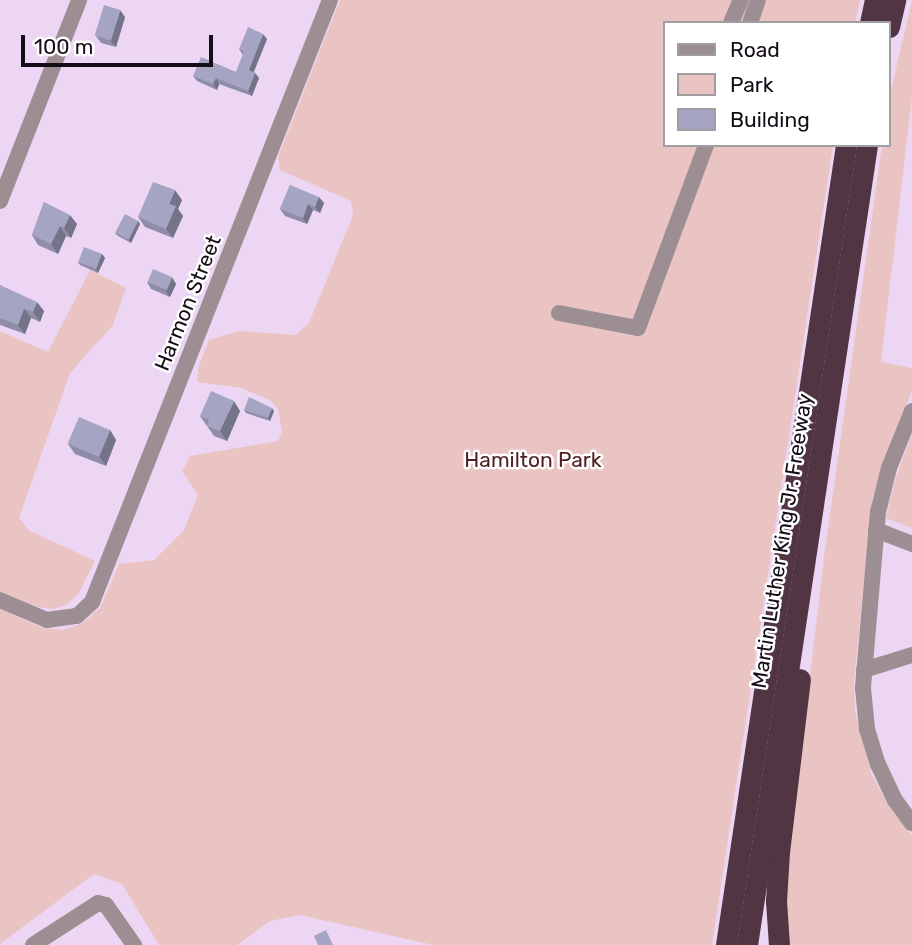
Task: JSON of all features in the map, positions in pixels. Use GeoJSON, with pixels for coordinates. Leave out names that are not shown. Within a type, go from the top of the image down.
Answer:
{"type":"FeatureCollection","features":[{"type":"Feature","properties":{"kind":"highway"},"geometry":{"type":"LineString","coordinates":[[870,21],[874,0]]}},
{"type":"Feature","properties":{"kind":"highway"},"geometry":{"type":"LineString","coordinates":[[890,21],[895,0]]}},
{"type":"Feature","properties":{"kind":"highway","name":"Martin Luther King Jr. Freeway"},"geometry":{"type":"LineString","coordinates":[[726,945],[846,147]]}},
{"type":"Feature","properties":{"kind":"highway","name":"Martin Luther King Jr. Freeway"},"geometry":{"type":"LineString","coordinates":[[747,945],[867,147]]}},
{"type":"Feature","properties":{"kind":"highway"},"geometry":{"type":"LineString","coordinates":[[779,945],[776,911],[779,852],[834,428],[846,285]]}},
{"type":"Feature","properties":{"kind":"street"},"geometry":{"type":"LineString","coordinates":[[0,201],[79,0]]}},
{"type":"Feature","properties":{"kind":"street","name":"Harmon Street"},"geometry":{"type":"LineString","coordinates":[[0,600],[47,620],[76,616],[92,602],[330,0]]}},
{"type":"Feature","properties":{"kind":"street"},"geometry":{"type":"LineString","coordinates":[[731,21],[741,0]]}},
{"type":"Feature","properties":{"kind":"street"},"geometry":{"type":"LineString","coordinates":[[751,21],[758,0]]}},
{"type":"Feature","properties":{"kind":"street"},"geometry":{"type":"LineString","coordinates":[[559,313],[638,328],[705,147]]}},
{"type":"Feature","properties":{"kind":"street"},"geometry":{"type":"LineString","coordinates":[[912,411],[883,489],[876,530],[864,670],[864,709],[872,746],[885,781],[912,823]]}},
{"type":"Feature","properties":{"kind":"street"},"geometry":{"type":"LineString","coordinates":[[876,530],[912,544]]}},
{"type":"Feature","properties":{"kind":"street"},"geometry":{"type":"LineString","coordinates":[[864,670],[912,655]]}},
{"type":"Feature","properties":{"kind":"street"},"geometry":{"type":"LineString","coordinates":[[33,945],[98,903],[106,905],[134,945]]}},
{"type":"Feature","properties":{"kind":"green space","name":"Hamilton Park"},"geometry":{"type":"Polygon","coordinates":[[[340,0],[860,0],[855,21],[664,21],[664,147],[833,147],[712,945],[433,945],[300,915],[270,921],[237,945],[159,945],[122,884],[94,874],[0,944],[0,609],[43,628],[63,630],[83,623],[100,608],[119,564],[154,560],[184,530],[198,495],[182,471],[190,456],[278,441],[282,432],[278,409],[270,400],[241,388],[197,382],[198,368],[209,340],[238,331],[296,335],[309,323],[353,215],[351,201],[280,170],[278,157],[340,0]]]}},
{"type":"Feature","properties":{"kind":"green space"},"geometry":{"type":"Polygon","coordinates":[[[912,0],[912,97],[881,362],[912,368],[912,390],[872,500],[854,683],[855,711],[871,773],[886,801],[912,836],[912,945],[788,945],[785,888],[824,557],[882,147],[891,147],[891,90],[912,0]]]}},
{"type":"Feature","properties":{"kind":"green space"},"geometry":{"type":"Polygon","coordinates":[[[90,270],[126,288],[113,325],[70,373],[19,518],[30,531],[95,561],[78,595],[66,605],[53,609],[37,607],[0,591],[0,331],[48,352],[90,270]]]}},
{"type":"Feature","properties":{"kind":"green space"},"geometry":{"type":"Polygon","coordinates":[[[912,434],[912,528],[886,518],[896,477],[912,434]]]}},
{"type":"Feature","properties":{"kind":"building"},"geometry":{"type":"Polygon","coordinates":[[[104,5],[120,10],[111,41],[95,36],[104,5]]]}},
{"type":"Feature","properties":{"kind":"building"},"geometry":{"type":"Polygon","coordinates":[[[248,27],[263,34],[249,70],[255,73],[248,91],[216,78],[213,84],[193,76],[201,57],[236,72],[244,51],[239,49],[248,27]]]}},
{"type":"Feature","properties":{"kind":"building"},"geometry":{"type":"Polygon","coordinates":[[[153,182],[175,190],[169,204],[176,206],[166,229],[138,217],[153,182]]]}},
{"type":"Feature","properties":{"kind":"building"},"geometry":{"type":"Polygon","coordinates":[[[290,185],[319,197],[315,207],[308,204],[303,218],[280,209],[290,185]]]}},
{"type":"Feature","properties":{"kind":"building"},"geometry":{"type":"Polygon","coordinates":[[[44,202],[70,215],[64,228],[60,226],[51,244],[32,235],[44,202]]]}},
{"type":"Feature","properties":{"kind":"building"},"geometry":{"type":"Polygon","coordinates":[[[125,214],[138,221],[128,240],[115,233],[125,214]]]}},
{"type":"Feature","properties":{"kind":"building"},"geometry":{"type":"Polygon","coordinates":[[[84,247],[102,254],[96,269],[78,262],[84,247]]]}},
{"type":"Feature","properties":{"kind":"building"},"geometry":{"type":"Polygon","coordinates":[[[153,269],[172,277],[167,290],[148,282],[153,269]]]}},
{"type":"Feature","properties":{"kind":"building"},"geometry":{"type":"Polygon","coordinates":[[[0,285],[37,302],[33,312],[24,309],[18,325],[0,318],[0,285]]]}},
{"type":"Feature","properties":{"kind":"building"},"geometry":{"type":"Polygon","coordinates":[[[211,391],[234,401],[220,431],[207,426],[209,420],[200,416],[211,391]]]}},
{"type":"Feature","properties":{"kind":"building"},"geometry":{"type":"Polygon","coordinates":[[[249,397],[272,408],[268,418],[244,410],[249,397]]]}},
{"type":"Feature","properties":{"kind":"building"},"geometry":{"type":"Polygon","coordinates":[[[79,417],[110,430],[99,457],[68,444],[79,417]]]}},
{"type":"Feature","properties":{"kind":"building"},"geometry":{"type":"Polygon","coordinates":[[[326,930],[333,945],[318,945],[314,936],[326,930]]]}}]}
